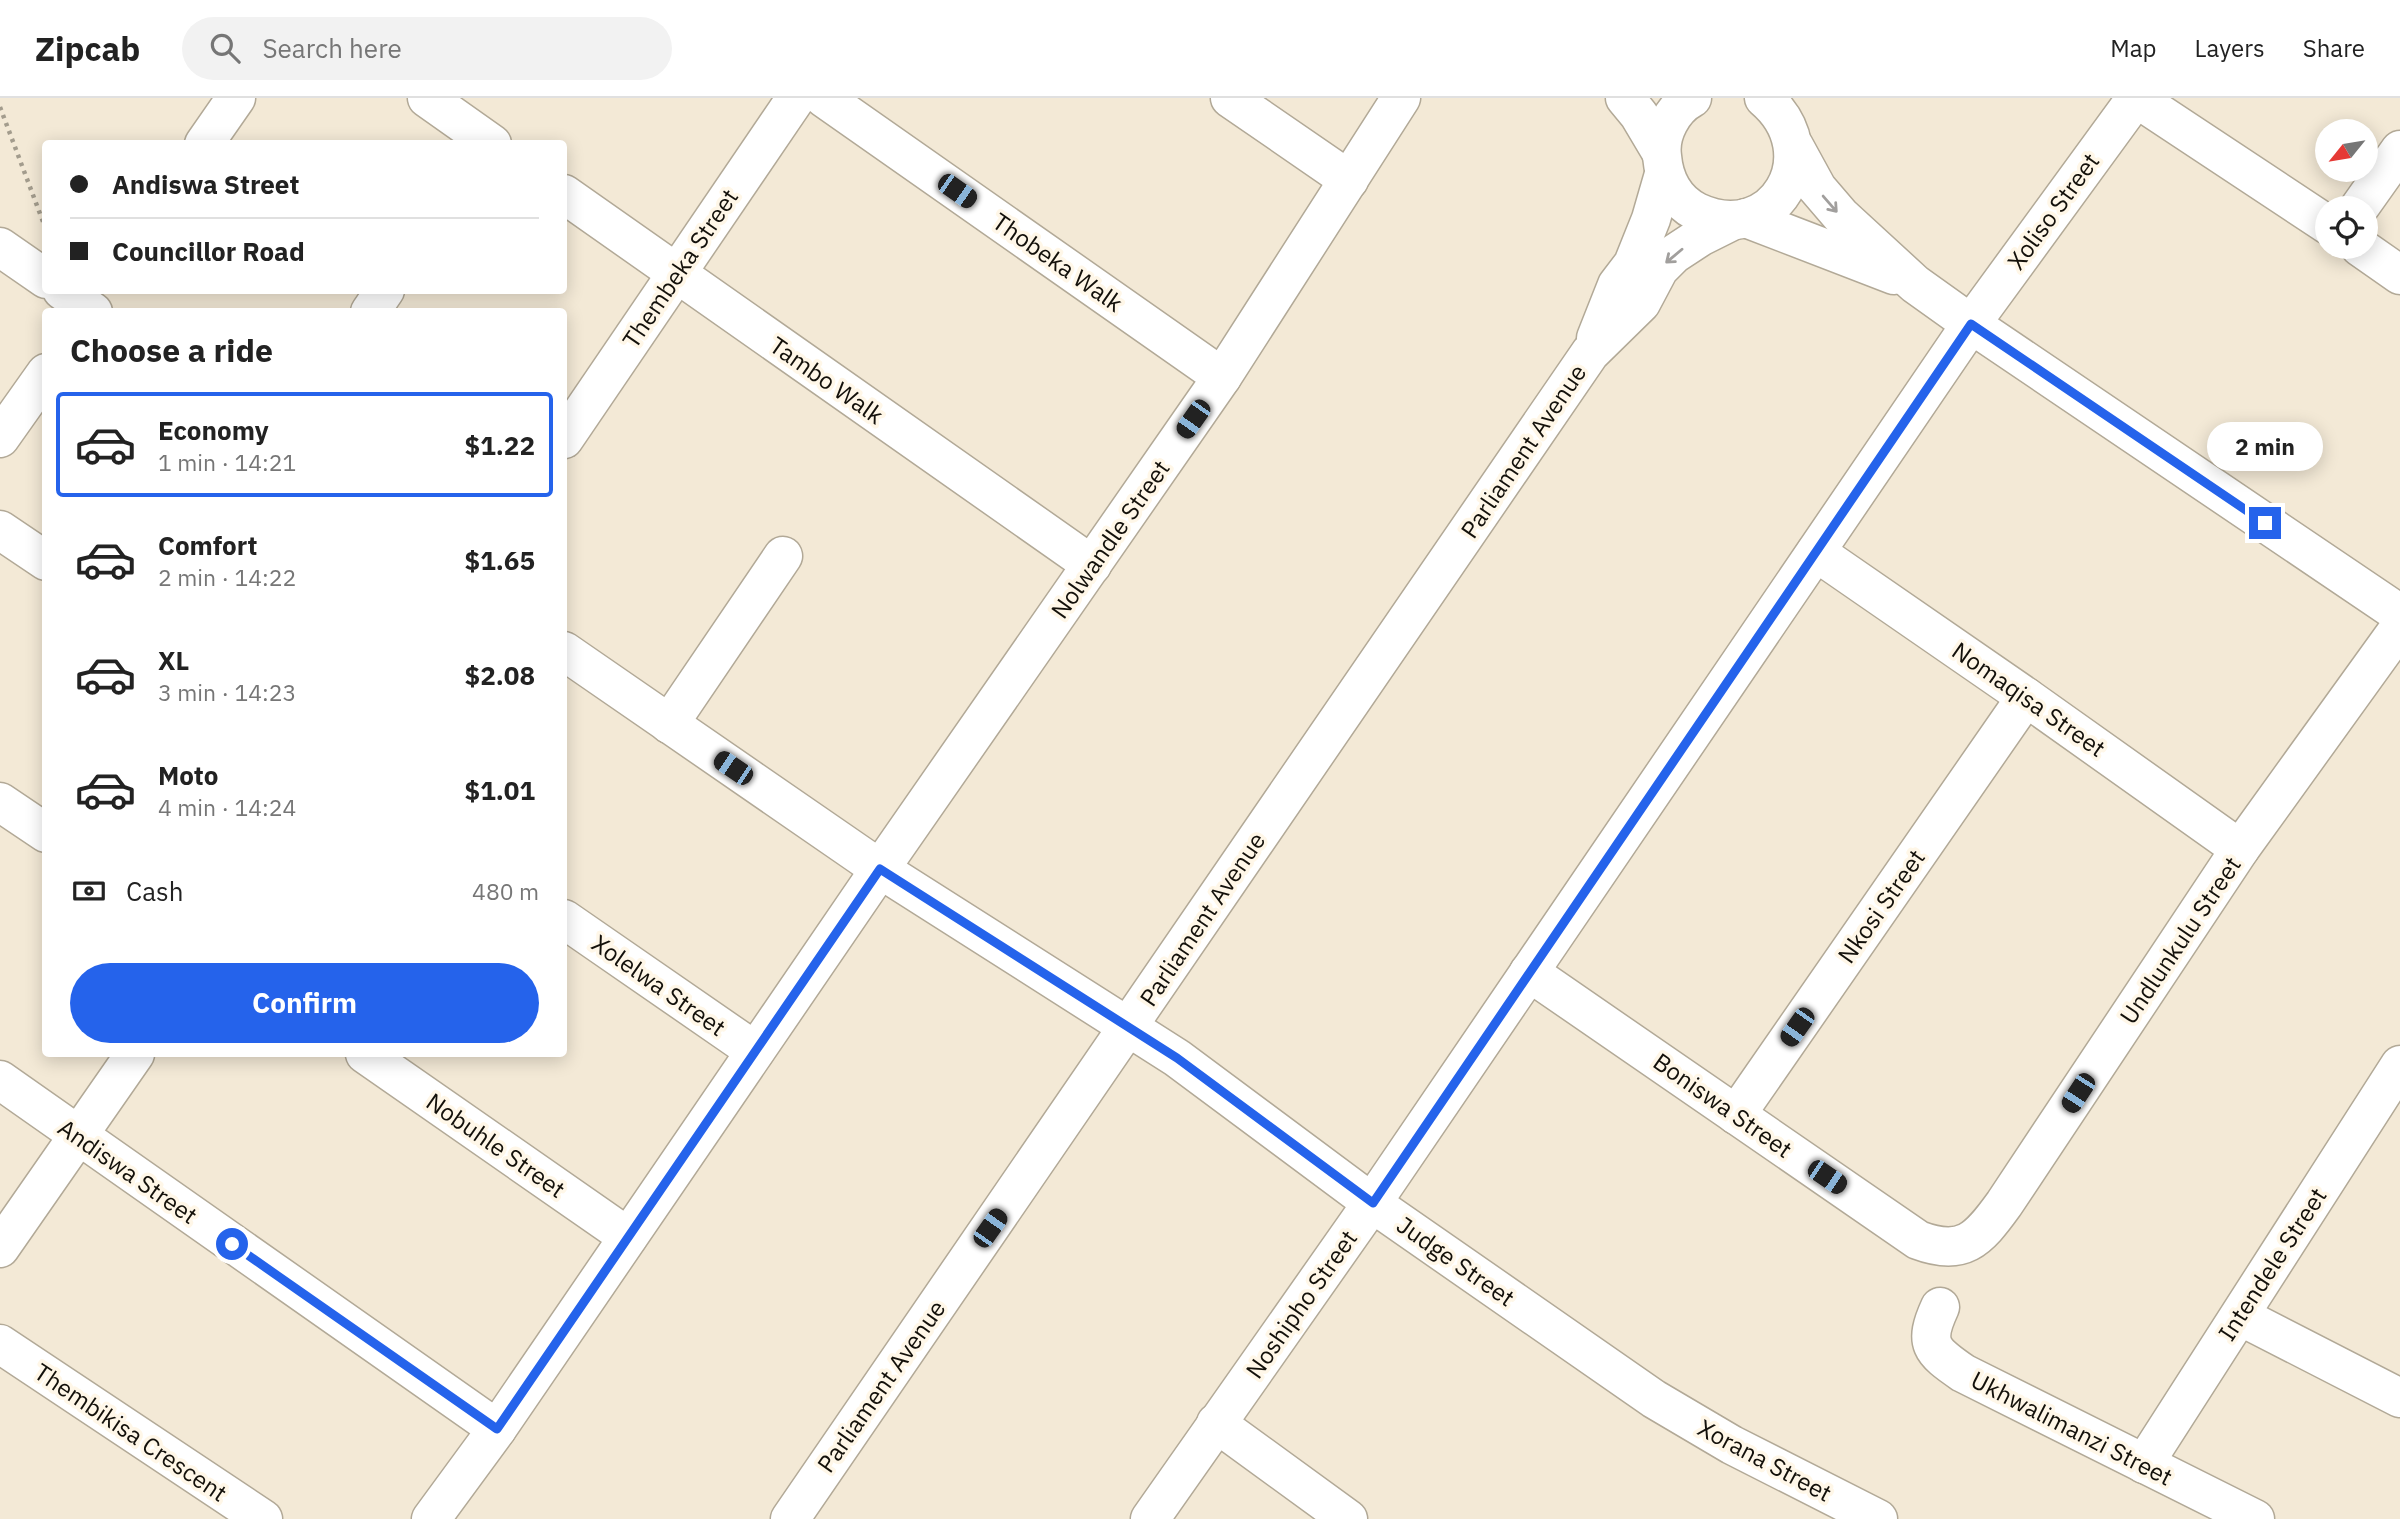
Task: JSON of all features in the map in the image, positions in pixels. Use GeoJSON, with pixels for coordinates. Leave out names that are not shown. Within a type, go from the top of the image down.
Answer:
{"type":"FeatureCollection","features":[{"type":"Feature","properties":{"kind":"street"},"geometry":{"type":"LineString","coordinates":[[207,140],[236,98]]}},
{"type":"Feature","properties":{"kind":"street"},"geometry":{"type":"LineString","coordinates":[[427,98],[486,140]]}},
{"type":"Feature","properties":{"kind":"street","name":"Thembeka Street"},"geometry":{"type":"LineString","coordinates":[[567,435],[796,98]]}},
{"type":"Feature","properties":{"kind":"street","name":"Thobeka Walk"},"geometry":{"type":"LineString","coordinates":[[824,98],[1223,377]]}},
{"type":"Feature","properties":{"kind":"street"},"geometry":{"type":"LineString","coordinates":[[1230,98],[1349,180]]}},
{"type":"Feature","properties":{"kind":"street","name":"Nolwandle Street"},"geometry":{"type":"LineString","coordinates":[[880,869],[1223,377],[1401,98]]}},
{"type":"Feature","properties":{"kind":"street"},"geometry":{"type":"LineString","coordinates":[[1625,98],[1639,115],[1663,162],[1674,193],[1690,208],[1710,218],[1739,219],[1916,284]]}},
{"type":"Feature","properties":{"kind":"street","name":"Parliament Avenue"},"geometry":{"type":"LineString","coordinates":[[1590,353],[1617,285],[1633,264],[1651,219],[1663,162],[1664,132],[1674,115],[1692,98]]}},
{"type":"Feature","properties":{"kind":"street"},"geometry":{"type":"LineString","coordinates":[[2136,98],[2315,216]]}},
{"type":"Feature","properties":{"kind":"street","name":"Xoliso Street"},"geometry":{"type":"LineString","coordinates":[[1971,324],[2136,98]]}},
{"type":"Feature","properties":{"kind":"street"},"geometry":{"type":"LineString","coordinates":[[1786,117],[1817,188],[1833,207],[1916,284],[2400,614]]}},
{"type":"Feature","properties":{"kind":"street","name":"Parliament Avenue"},"geometry":{"type":"LineString","coordinates":[[790,1519],[1590,353],[1641,303],[1659,269],[1674,254],[1739,219],[1763,211],[1777,199],[1788,183],[1794,165],[1786,117]]}},
{"type":"Feature","properties":{"kind":"street"},"geometry":{"type":"LineString","coordinates":[[2368,196],[2400,150]]}},
{"type":"Feature","properties":{"kind":"street","name":"Tambo Walk"},"geometry":{"type":"LineString","coordinates":[[567,196],[1091,565]]}},
{"type":"Feature","properties":{"kind":"street"},"geometry":{"type":"LineString","coordinates":[[0,247],[42,276]]}},
{"type":"Feature","properties":{"kind":"street"},"geometry":{"type":"LineString","coordinates":[[2377,259],[2400,275]]}},
{"type":"Feature","properties":{"kind":"street","name":"Noshipho Street"},"geometry":{"type":"LineString","coordinates":[[1150,1519],[1373,1203],[1971,324]]}},
{"type":"Feature","properties":{"kind":"street"},"geometry":{"type":"LineString","coordinates":[[0,438],[42,379]]}},
{"type":"Feature","properties":{"kind":"street"},"geometry":{"type":"LineString","coordinates":[[0,530],[42,558]]}},
{"type":"Feature","properties":{"kind":"street","name":"Nomaqisa Street"},"geometry":{"type":"LineString","coordinates":[[1816,552],[2240,849]]}},
{"type":"Feature","properties":{"kind":"street"},"geometry":{"type":"LineString","coordinates":[[669,724],[783,556]]}},
{"type":"Feature","properties":{"kind":"street","name":"Undlunkulu Street"},"geometry":{"type":"LineString","coordinates":[[1957,1247],[1973,1240],[1989,1226],[2240,849],[2400,627]]}},
{"type":"Feature","properties":{"kind":"street","name":"Judge Street"},"geometry":{"type":"LineString","coordinates":[[567,653],[880,869],[1177,1058],[1373,1203],[1654,1399]]}},
{"type":"Feature","properties":{"kind":"street","name":"Nkosi Street"},"geometry":{"type":"LineString","coordinates":[[1736,1115],[2026,697]]}},
{"type":"Feature","properties":{"kind":"street"},"geometry":{"type":"LineString","coordinates":[[0,802],[42,830]]}},
{"type":"Feature","properties":{"kind":"street"},"geometry":{"type":"LineString","coordinates":[[431,1519],[497,1429],[880,869]]}},
{"type":"Feature","properties":{"kind":"street","name":"Xolelwa Street"},"geometry":{"type":"LineString","coordinates":[[567,921],[755,1051]]}},
{"type":"Feature","properties":{"kind":"street","name":"Boniswa Street"},"geometry":{"type":"LineString","coordinates":[[1529,972],[1918,1240],[1938,1247],[1957,1247]]}},
{"type":"Feature","properties":{"kind":"street"},"geometry":{"type":"LineString","coordinates":[[0,1248],[133,1057]]}},
{"type":"Feature","properties":{"kind":"street","name":"Nobuhle Street"},"geometry":{"type":"LineString","coordinates":[[369,1057],[628,1237]]}},
{"type":"Feature","properties":{"kind":"street","name":"Intendele Street"},"geometry":{"type":"LineString","coordinates":[[2144,1464],[2400,1065]]}},
{"type":"Feature","properties":{"kind":"street","name":"Andiswa Street"},"geometry":{"type":"LineString","coordinates":[[0,1080],[497,1429]]}},
{"type":"Feature","properties":{"kind":"street","name":"Ukhwalimanzi Street"},"geometry":{"type":"LineString","coordinates":[[1940,1307],[1931,1327],[1931,1340],[1940,1357],[1963,1373],[2255,1519]]}},
{"type":"Feature","properties":{"kind":"street"},"geometry":{"type":"LineString","coordinates":[[2239,1316],[2395,1386]]}},
{"type":"Feature","properties":{"kind":"street","name":"Thembikisa Crescent"},"geometry":{"type":"LineString","coordinates":[[0,1344],[263,1519]]}},
{"type":"Feature","properties":{"kind":"street","name":"Xorana Street"},"geometry":{"type":"LineString","coordinates":[[1654,1399],[1732,1445],[1878,1519]]}},
{"type":"Feature","properties":{"kind":"street"},"geometry":{"type":"LineString","coordinates":[[1216,1423],[1348,1519]]}},
{"type":"Feature","properties":{"kind":"path"},"geometry":{"type":"LineString","coordinates":[[0,107],[42,217]]}},
{"type":"Feature","properties":{"kind":"route"},"geometry":{"type":"LineString","coordinates":[[232,1244],[497,1429],[880,869],[1177,1058],[1373,1203],[1971,324],[2265,523]]}}]}
